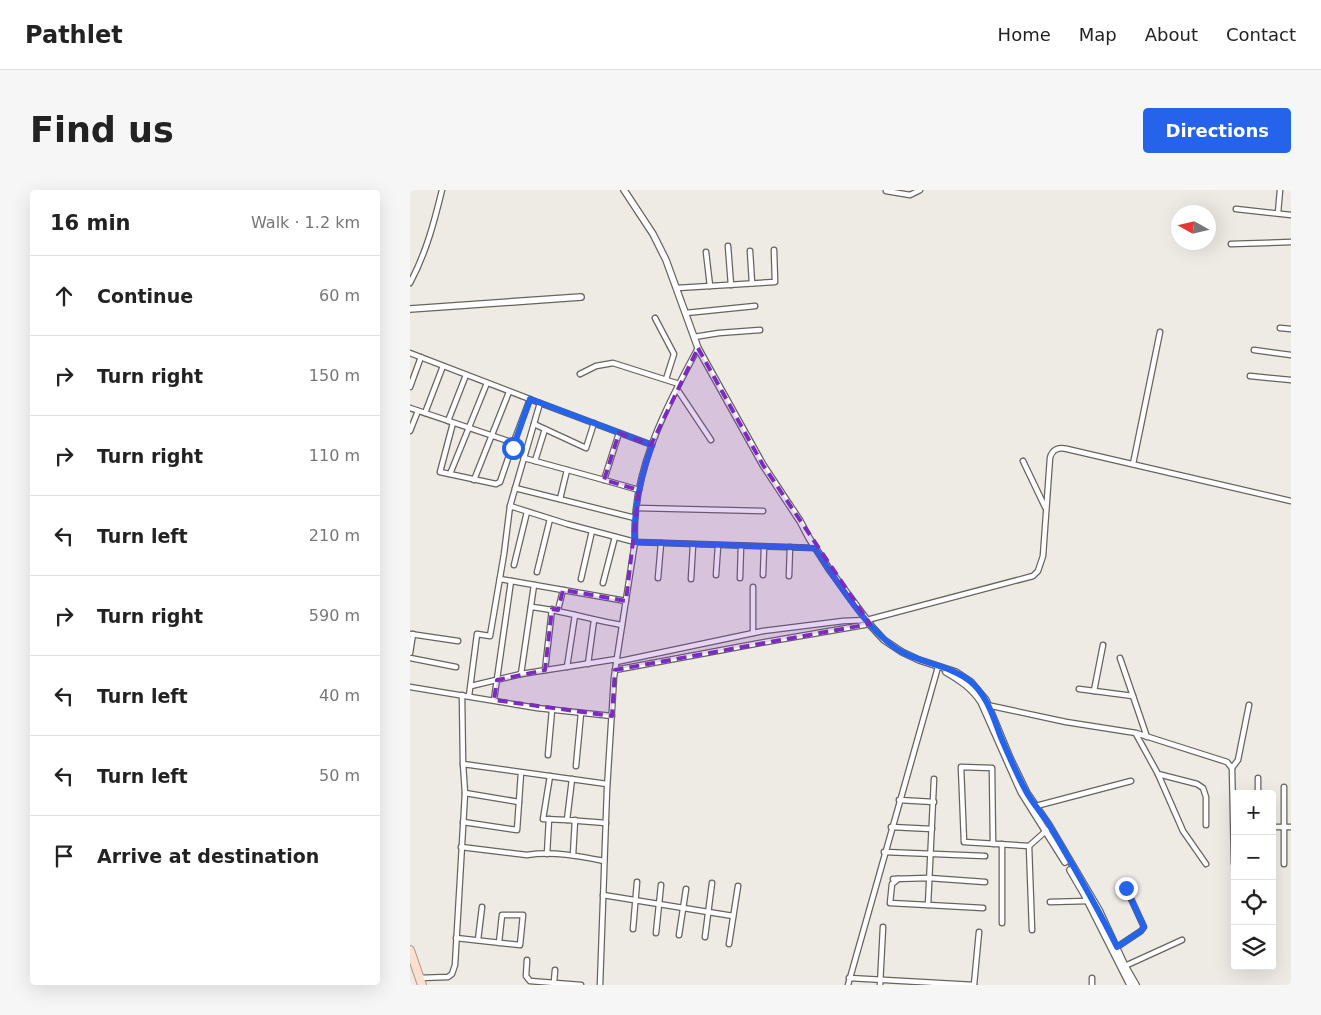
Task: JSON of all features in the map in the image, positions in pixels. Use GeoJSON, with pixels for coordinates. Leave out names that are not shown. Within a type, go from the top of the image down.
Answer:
{"type":"FeatureCollection","features":[{"type":"Feature","properties":{"kind":"main road"},"geometry":{"type":"LineString","coordinates":[[410,950],[420,982]]}},
{"type":"Feature","properties":{"kind":"street"},"geometry":{"type":"LineString","coordinates":[[410,283],[428,244],[442,190]]}},
{"type":"Feature","properties":{"kind":"street"},"geometry":{"type":"LineString","coordinates":[[624,190],[653,234],[677,288],[698,348],[755,452],[800,521],[815,548],[868,622],[884,640],[902,652],[956,672],[971,682],[986,706],[1010,758],[1044,822],[1099,910],[1136,985]]}},
{"type":"Feature","properties":{"kind":"street"},"geometry":{"type":"LineString","coordinates":[[886,191],[910,195],[920,190]]}},
{"type":"Feature","properties":{"kind":"street"},"geometry":{"type":"LineString","coordinates":[[1278,213],[1280,190]]}},
{"type":"Feature","properties":{"kind":"street"},"geometry":{"type":"LineString","coordinates":[[1236,209],[1291,215]]}},
{"type":"Feature","properties":{"kind":"street"},"geometry":{"type":"LineString","coordinates":[[1230,244],[1291,242]]}},
{"type":"Feature","properties":{"kind":"street"},"geometry":{"type":"LineString","coordinates":[[728,246],[731,284]]}},
{"type":"Feature","properties":{"kind":"street"},"geometry":{"type":"LineString","coordinates":[[677,288],[775,282],[774,250]]}},
{"type":"Feature","properties":{"kind":"street"},"geometry":{"type":"LineString","coordinates":[[750,251],[752,283]]}},
{"type":"Feature","properties":{"kind":"street"},"geometry":{"type":"LineString","coordinates":[[706,252],[710,286]]}},
{"type":"Feature","properties":{"kind":"street"},"geometry":{"type":"LineString","coordinates":[[410,309],[582,297]]}},
{"type":"Feature","properties":{"kind":"street"},"geometry":{"type":"LineString","coordinates":[[686,312],[755,306]]}},
{"type":"Feature","properties":{"kind":"street"},"geometry":{"type":"LineString","coordinates":[[655,318],[674,354],[674,360],[666,379]]}},
{"type":"Feature","properties":{"kind":"street"},"geometry":{"type":"LineString","coordinates":[[1280,328],[1291,329]]}},
{"type":"Feature","properties":{"kind":"street"},"geometry":{"type":"LineString","coordinates":[[694,337],[760,330]]}},
{"type":"Feature","properties":{"kind":"street"},"geometry":{"type":"LineString","coordinates":[[1133,464],[1160,332]]}},
{"type":"Feature","properties":{"kind":"street"},"geometry":{"type":"LineString","coordinates":[[600,985],[607,784],[615,670],[635,542],[635,518],[641,474],[676,389],[698,348]]}},
{"type":"Feature","properties":{"kind":"street"},"geometry":{"type":"LineString","coordinates":[[1254,350],[1291,355]]}},
{"type":"Feature","properties":{"kind":"street"},"geometry":{"type":"LineString","coordinates":[[410,353],[652,445]]}},
{"type":"Feature","properties":{"kind":"street"},"geometry":{"type":"LineString","coordinates":[[410,387],[421,357]]}},
{"type":"Feature","properties":{"kind":"street"},"geometry":{"type":"LineString","coordinates":[[580,374],[596,366],[613,363],[680,384]]}},
{"type":"Feature","properties":{"kind":"street"},"geometry":{"type":"LineString","coordinates":[[425,413],[443,366]]}},
{"type":"Feature","properties":{"kind":"street"},"geometry":{"type":"LineString","coordinates":[[466,375],[450,422],[440,472],[496,484],[500,482],[530,399]]}},
{"type":"Feature","properties":{"kind":"street"},"geometry":{"type":"LineString","coordinates":[[1250,376],[1291,380]]}},
{"type":"Feature","properties":{"kind":"street"},"geometry":{"type":"LineString","coordinates":[[450,474],[487,383]]}},
{"type":"Feature","properties":{"kind":"street"},"geometry":{"type":"LineString","coordinates":[[676,389],[711,440]]}},
{"type":"Feature","properties":{"kind":"street"},"geometry":{"type":"LineString","coordinates":[[474,480],[509,392]]}},
{"type":"Feature","properties":{"kind":"street"},"geometry":{"type":"LineString","coordinates":[[469,696],[478,634],[490,636],[510,506],[540,403]]}},
{"type":"Feature","properties":{"kind":"street"},"geometry":{"type":"LineString","coordinates":[[410,408],[513,444]]}},
{"type":"Feature","properties":{"kind":"street"},"geometry":{"type":"LineString","coordinates":[[410,431],[418,411]]}},
{"type":"Feature","properties":{"kind":"street"},"geometry":{"type":"LineString","coordinates":[[534,424],[586,448],[594,424]]}},
{"type":"Feature","properties":{"kind":"street"},"geometry":{"type":"LineString","coordinates":[[535,461],[545,429]]}},
{"type":"Feature","properties":{"kind":"street"},"geometry":{"type":"LineString","coordinates":[[604,480],[619,433]]}},
{"type":"Feature","properties":{"kind":"street"},"geometry":{"type":"LineString","coordinates":[[615,670],[868,622],[1033,576],[1038,572],[1042,563],[1050,458],[1053,451],[1062,448],[1291,501]]}},
{"type":"Feature","properties":{"kind":"street"},"geometry":{"type":"LineString","coordinates":[[524,458],[639,490]]}},
{"type":"Feature","properties":{"kind":"street"},"geometry":{"type":"LineString","coordinates":[[1023,461],[1046,509]]}},
{"type":"Feature","properties":{"kind":"street"},"geometry":{"type":"LineString","coordinates":[[560,499],[567,470]]}},
{"type":"Feature","properties":{"kind":"street"},"geometry":{"type":"LineString","coordinates":[[515,488],[635,518]]}},
{"type":"Feature","properties":{"kind":"street"},"geometry":{"type":"LineString","coordinates":[[510,506],[635,542],[815,548]]}},
{"type":"Feature","properties":{"kind":"street"},"geometry":{"type":"LineString","coordinates":[[637,508],[763,511]]}},
{"type":"Feature","properties":{"kind":"street"},"geometry":{"type":"LineString","coordinates":[[514,565],[527,512]]}},
{"type":"Feature","properties":{"kind":"street"},"geometry":{"type":"LineString","coordinates":[[537,572],[550,519]]}},
{"type":"Feature","properties":{"kind":"street"},"geometry":{"type":"LineString","coordinates":[[581,579],[592,531]]}},
{"type":"Feature","properties":{"kind":"street"},"geometry":{"type":"LineString","coordinates":[[603,583],[615,537]]}},
{"type":"Feature","properties":{"kind":"street"},"geometry":{"type":"LineString","coordinates":[[658,578],[661,543]]}},
{"type":"Feature","properties":{"kind":"street"},"geometry":{"type":"LineString","coordinates":[[691,579],[692,545]]}},
{"type":"Feature","properties":{"kind":"street"},"geometry":{"type":"LineString","coordinates":[[716,575],[718,546]]}},
{"type":"Feature","properties":{"kind":"street"},"geometry":{"type":"LineString","coordinates":[[740,578],[741,546]]}},
{"type":"Feature","properties":{"kind":"street"},"geometry":{"type":"LineString","coordinates":[[763,576],[764,547]]}},
{"type":"Feature","properties":{"kind":"street"},"geometry":{"type":"LineString","coordinates":[[789,576],[790,548]]}},
{"type":"Feature","properties":{"kind":"street"},"geometry":{"type":"LineString","coordinates":[[500,579],[626,601]]}},
{"type":"Feature","properties":{"kind":"street"},"geometry":{"type":"LineString","coordinates":[[494,700],[511,581]]}},
{"type":"Feature","properties":{"kind":"street"},"geometry":{"type":"LineString","coordinates":[[521,674],[534,585]]}},
{"type":"Feature","properties":{"kind":"street"},"geometry":{"type":"LineString","coordinates":[[753,587],[753,634]]}},
{"type":"Feature","properties":{"kind":"street"},"geometry":{"type":"LineString","coordinates":[[558,610],[563,590]]}},
{"type":"Feature","properties":{"kind":"street"},"geometry":{"type":"LineString","coordinates":[[531,607],[558,610],[594,620],[622,625]]}},
{"type":"Feature","properties":{"kind":"street"},"geometry":{"type":"LineString","coordinates":[[545,670],[552,609]]}},
{"type":"Feature","properties":{"kind":"street"},"geometry":{"type":"LineString","coordinates":[[567,667],[574,615]]}},
{"type":"Feature","properties":{"kind":"street"},"geometry":{"type":"LineString","coordinates":[[588,664],[594,620]]}},
{"type":"Feature","properties":{"kind":"street"},"geometry":{"type":"LineString","coordinates":[[471,686],[521,674],[617,661],[753,634],[843,620],[868,622]]}},
{"type":"Feature","properties":{"kind":"street"},"geometry":{"type":"LineString","coordinates":[[410,653],[412,634],[458,641]]}},
{"type":"Feature","properties":{"kind":"street"},"geometry":{"type":"LineString","coordinates":[[1094,691],[1103,645]]}},
{"type":"Feature","properties":{"kind":"street"},"geometry":{"type":"LineString","coordinates":[[410,658],[456,666]]}},
{"type":"Feature","properties":{"kind":"street"},"geometry":{"type":"LineString","coordinates":[[1120,658],[1147,737]]}},
{"type":"Feature","properties":{"kind":"street"},"geometry":{"type":"LineString","coordinates":[[848,985],[891,827],[938,666]]}},
{"type":"Feature","properties":{"kind":"street"},"geometry":{"type":"LineString","coordinates":[[410,687],[552,710],[612,716]]}},
{"type":"Feature","properties":{"kind":"street"},"geometry":{"type":"LineString","coordinates":[[1079,689],[1133,696]]}},
{"type":"Feature","properties":{"kind":"street"},"geometry":{"type":"LineString","coordinates":[[420,982],[448,977],[452,974],[455,965],[465,793],[462,695]]}},
{"type":"Feature","properties":{"kind":"street"},"geometry":{"type":"LineString","coordinates":[[1232,768],[1238,760],[1249,705]]}},
{"type":"Feature","properties":{"kind":"street"},"geometry":{"type":"LineString","coordinates":[[986,706],[1136,734],[1227,762],[1232,768],[1233,790]]}},
{"type":"Feature","properties":{"kind":"street"},"geometry":{"type":"LineString","coordinates":[[986,706],[1021,792],[1044,822],[1088,901],[1130,985]]}},
{"type":"Feature","properties":{"kind":"street"},"geometry":{"type":"LineString","coordinates":[[548,755],[552,710]]}},
{"type":"Feature","properties":{"kind":"street"},"geometry":{"type":"LineString","coordinates":[[576,766],[581,713]]}},
{"type":"Feature","properties":{"kind":"street"},"geometry":{"type":"LineString","coordinates":[[1136,734],[1158,774],[1183,831],[1206,864]]}},
{"type":"Feature","properties":{"kind":"street"},"geometry":{"type":"LineString","coordinates":[[463,764],[607,784]]}},
{"type":"Feature","properties":{"kind":"street"},"geometry":{"type":"LineString","coordinates":[[993,844],[992,768],[961,767],[964,842],[993,844],[1002,844],[1029,846],[1047,830]]}},
{"type":"Feature","properties":{"kind":"street"},"geometry":{"type":"LineString","coordinates":[[463,822],[517,830],[521,773]]}},
{"type":"Feature","properties":{"kind":"street"},"geometry":{"type":"LineString","coordinates":[[1158,774],[1197,784],[1203,788],[1206,797],[1206,825]]}},
{"type":"Feature","properties":{"kind":"street"},"geometry":{"type":"LineString","coordinates":[[550,776],[543,819],[606,823]]}},
{"type":"Feature","properties":{"kind":"street"},"geometry":{"type":"LineString","coordinates":[[1258,778],[1258,790]]}},
{"type":"Feature","properties":{"kind":"street"},"geometry":{"type":"LineString","coordinates":[[566,820],[572,779]]}},
{"type":"Feature","properties":{"kind":"street"},"geometry":{"type":"LineString","coordinates":[[928,904],[934,779]]}},
{"type":"Feature","properties":{"kind":"street"},"geometry":{"type":"LineString","coordinates":[[1036,806],[1131,781]]}},
{"type":"Feature","properties":{"kind":"street"},"geometry":{"type":"LineString","coordinates":[[1284,787],[1284,864]]}},
{"type":"Feature","properties":{"kind":"street"},"geometry":{"type":"LineString","coordinates":[[465,793],[519,802]]}},
{"type":"Feature","properties":{"kind":"street"},"geometry":{"type":"LineString","coordinates":[[899,800],[934,802]]}},
{"type":"Feature","properties":{"kind":"street"},"geometry":{"type":"LineString","coordinates":[[547,854],[549,820]]}},
{"type":"Feature","properties":{"kind":"street"},"geometry":{"type":"LineString","coordinates":[[573,855],[575,820]]}},
{"type":"Feature","properties":{"kind":"street"},"geometry":{"type":"LineString","coordinates":[[891,827],[932,829]]}},
{"type":"Feature","properties":{"kind":"street"},"geometry":{"type":"LineString","coordinates":[[1276,827],[1291,827]]}},
{"type":"Feature","properties":{"kind":"street"},"geometry":{"type":"LineString","coordinates":[[1002,844],[1002,923]]}},
{"type":"Feature","properties":{"kind":"street"},"geometry":{"type":"LineString","coordinates":[[1029,846],[1032,930]]}},
{"type":"Feature","properties":{"kind":"street"},"geometry":{"type":"LineString","coordinates":[[461,847],[528,855],[573,855],[604,861]]}},
{"type":"Feature","properties":{"kind":"street"},"geometry":{"type":"LineString","coordinates":[[884,852],[985,856]]}},
{"type":"Feature","properties":{"kind":"street"},"geometry":{"type":"LineString","coordinates":[[983,908],[890,903],[892,884],[896,879],[929,878],[985,882]]}},
{"type":"Feature","properties":{"kind":"street"},"geometry":{"type":"LineString","coordinates":[[633,929],[637,882]]}},
{"type":"Feature","properties":{"kind":"street"},"geometry":{"type":"LineString","coordinates":[[704,937],[712,883]]}},
{"type":"Feature","properties":{"kind":"street"},"geometry":{"type":"LineString","coordinates":[[656,933],[661,884]]}},
{"type":"Feature","properties":{"kind":"street"},"geometry":{"type":"LineString","coordinates":[[729,944],[738,886]]}},
{"type":"Feature","properties":{"kind":"street"},"geometry":{"type":"LineString","coordinates":[[1117,947],[1144,927],[1126,888]]}},
{"type":"Feature","properties":{"kind":"street"},"geometry":{"type":"LineString","coordinates":[[679,935],[686,889]]}},
{"type":"Feature","properties":{"kind":"street"},"geometry":{"type":"LineString","coordinates":[[603,895],[734,916]]}},
{"type":"Feature","properties":{"kind":"street"},"geometry":{"type":"LineString","coordinates":[[1050,902],[1088,901]]}},
{"type":"Feature","properties":{"kind":"street"},"geometry":{"type":"LineString","coordinates":[[478,940],[482,907]]}},
{"type":"Feature","properties":{"kind":"street"},"geometry":{"type":"LineString","coordinates":[[456,938],[520,945],[523,915],[502,915],[499,942]]}},
{"type":"Feature","properties":{"kind":"street"},"geometry":{"type":"LineString","coordinates":[[880,982],[883,927]]}},
{"type":"Feature","properties":{"kind":"street"},"geometry":{"type":"LineString","coordinates":[[849,978],[880,982],[974,985],[979,932]]}},
{"type":"Feature","properties":{"kind":"street"},"geometry":{"type":"LineString","coordinates":[[1125,966],[1182,940]]}},
{"type":"Feature","properties":{"kind":"street"},"geometry":{"type":"LineString","coordinates":[[528,960],[526,976],[530,981],[581,985]]}},
{"type":"Feature","properties":{"kind":"street"},"geometry":{"type":"LineString","coordinates":[[554,982],[555,970]]}},
{"type":"Feature","properties":{"kind":"street"},"geometry":{"type":"LineString","coordinates":[[1092,978],[1092,985]]}},
{"type":"Feature","properties":{"kind":"highlighted area"},"geometry":{"type":"Polygon","coordinates":[[[698,348],[763,465],[870,624],[615,670],[612,716],[494,700],[497,680],[545,670],[552,609],[558,610],[563,590],[626,601],[639,490],[604,480],[619,433],[651,445],[698,348]]]}},
{"type":"Feature","properties":{"kind":"route"},"geometry":{"type":"LineString","coordinates":[[513,448],[530,399],[652,445],[641,474],[634,526],[635,542],[815,548],[872,627],[884,640],[919,660],[956,672],[971,682],[986,700],[1010,758],[1028,793],[1099,910],[1117,947],[1144,929],[1126,888]]}}]}
